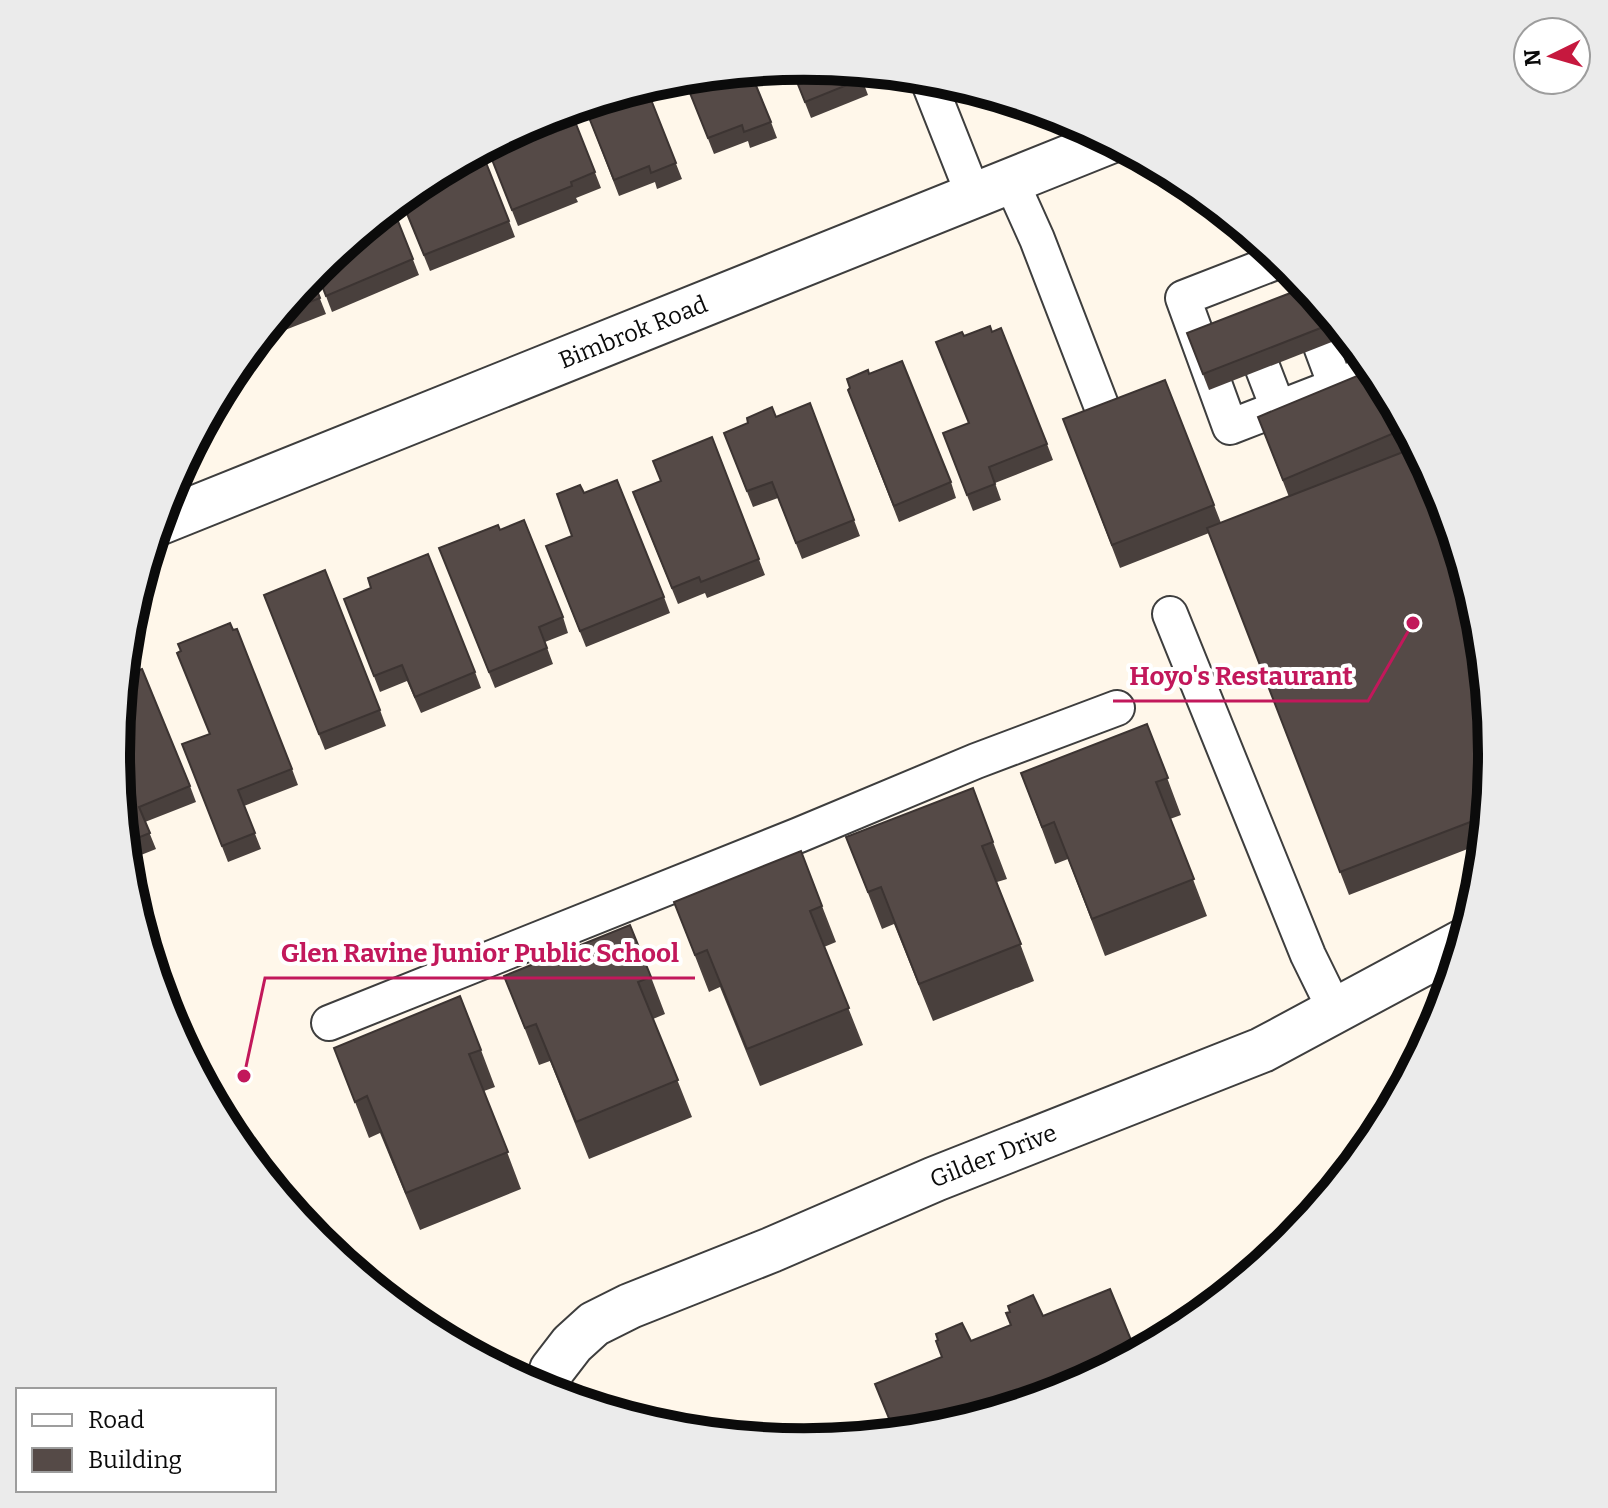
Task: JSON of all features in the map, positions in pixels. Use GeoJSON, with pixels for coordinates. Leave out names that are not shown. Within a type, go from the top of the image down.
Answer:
{"type":"FeatureCollection","features":[{"type":"Feature","properties":{"kind":"street","name":"Bimbrok Road"},"geometry":{"type":"LineString","coordinates":[[173,517],[1095,147]]}},
{"type":"Feature","properties":{"kind":"street","name":"Gilder Drive"},"geometry":{"type":"LineString","coordinates":[[549,1378],[572,1344],[594,1324],[630,1306],[771,1250],[935,1179],[1262,1050],[1448,950]]}},
{"type":"Feature","properties":{"kind":"lane"},"geometry":{"type":"LineString","coordinates":[[936,93],[992,187],[1037,239],[1101,405]]}},
{"type":"Feature","properties":{"kind":"lane"},"geometry":{"type":"LineString","coordinates":[[1270,267],[1235,292],[1183,298],[1230,427],[1361,376]]}},
{"type":"Feature","properties":{"kind":"lane"},"geometry":{"type":"LineString","coordinates":[[1321,346],[1336,386]]}},
{"type":"Feature","properties":{"kind":"lane"},"geometry":{"type":"LineString","coordinates":[[1263,369],[1278,408]]}},
{"type":"Feature","properties":{"kind":"lane"},"geometry":{"type":"LineString","coordinates":[[1170,614],[1308,955],[1335,1010]]}},
{"type":"Feature","properties":{"kind":"lane"},"geometry":{"type":"LineString","coordinates":[[329,1023],[976,761],[1117,708]]}},
{"type":"Feature","properties":{"kind":"building"},"geometry":{"type":"Polygon","coordinates":[[[796,80],[855,82],[805,102],[796,80]]]}},
{"type":"Feature","properties":{"kind":"building"},"geometry":{"type":"Polygon","coordinates":[[[754,82],[771,122],[744,132],[742,125],[708,138],[689,90],[754,82]]]}},
{"type":"Feature","properties":{"kind":"building"},"geometry":{"type":"Polygon","coordinates":[[[650,98],[676,163],[651,173],[649,166],[614,180],[588,116],[650,98]]]}},
{"type":"Feature","properties":{"kind":"building"},"geometry":{"type":"Polygon","coordinates":[[[576,124],[595,172],[571,182],[572,186],[512,210],[491,158],[546,131],[550,134],[576,124]]]}},
{"type":"Feature","properties":{"kind":"building"},"geometry":{"type":"Polygon","coordinates":[[[485,161],[509,221],[424,255],[406,211],[485,161]]]}},
{"type":"Feature","properties":{"kind":"building"},"geometry":{"type":"Polygon","coordinates":[[[396,217],[413,259],[326,296],[321,283],[396,217]]]}},
{"type":"Feature","properties":{"kind":"building"},"geometry":{"type":"Polygon","coordinates":[[[316,289],[320,298],[301,305],[316,289]]]}},
{"type":"Feature","properties":{"kind":"building"},"geometry":{"type":"Polygon","coordinates":[[[1294,292],[1325,326],[1203,374],[1187,333],[1294,292]]]}},
{"type":"Feature","properties":{"kind":"building"},"geometry":{"type":"Polygon","coordinates":[[[990,326],[992,332],[1001,328],[1047,444],[989,467],[995,484],[967,495],[943,433],[969,423],[936,342],[990,326]]]}},
{"type":"Feature","properties":{"kind":"building"},"geometry":{"type":"Polygon","coordinates":[[[902,361],[951,482],[894,506],[848,390],[847,379],[902,361]]]}},
{"type":"Feature","properties":{"kind":"building"},"geometry":{"type":"Polygon","coordinates":[[[1360,375],[1396,432],[1283,480],[1258,417],[1360,375]]]}},
{"type":"Feature","properties":{"kind":"building"},"geometry":{"type":"Polygon","coordinates":[[[1165,380],[1214,505],[1112,545],[1063,419],[1165,380]]]}},
{"type":"Feature","properties":{"kind":"building"},"geometry":{"type":"Polygon","coordinates":[[[810,403],[854,520],[796,543],[772,482],[747,491],[724,433],[748,423],[747,418],[772,407],[776,417],[810,403]]]}},
{"type":"Feature","properties":{"kind":"building"},"geometry":{"type":"Polygon","coordinates":[[[712,437],[759,559],[701,582],[699,577],[672,588],[633,492],[661,481],[653,461],[712,437]]]}},
{"type":"Feature","properties":{"kind":"building"},"geometry":{"type":"Polygon","coordinates":[[[1405,451],[1442,537],[1465,623],[1477,710],[1474,820],[1340,872],[1207,528],[1405,451]]]}},
{"type":"Feature","properties":{"kind":"building"},"geometry":{"type":"Polygon","coordinates":[[[617,480],[664,597],[580,631],[546,546],[572,536],[557,494],[580,485],[584,493],[617,480]]]}},
{"type":"Feature","properties":{"kind":"building"},"geometry":{"type":"Polygon","coordinates":[[[524,520],[563,617],[539,627],[547,648],[489,672],[439,548],[498,525],[500,530],[524,520]]]}},
{"type":"Feature","properties":{"kind":"building"},"geometry":{"type":"Polygon","coordinates":[[[428,554],[475,672],[415,697],[402,665],[374,676],[344,599],[371,588],[368,578],[428,554]]]}},
{"type":"Feature","properties":{"kind":"building"},"geometry":{"type":"Polygon","coordinates":[[[325,570],[380,710],[319,734],[264,595],[325,570]]]}},
{"type":"Feature","properties":{"kind":"building"},"geometry":{"type":"Polygon","coordinates":[[[230,623],[233,630],[237,629],[292,769],[238,790],[255,833],[222,846],[182,744],[210,734],[177,653],[181,651],[178,644],[230,623]]]}},
{"type":"Feature","properties":{"kind":"building"},"geometry":{"type":"Polygon","coordinates":[[[142,669],[190,786],[139,807],[150,833],[136,839],[130,754],[135,672],[142,669]]]}},
{"type":"Feature","properties":{"kind":"building"},"geometry":{"type":"Polygon","coordinates":[[[1147,724],[1168,778],[1156,782],[1194,879],[1092,919],[1054,822],[1042,827],[1021,773],[1147,724]]]}},
{"type":"Feature","properties":{"kind":"building"},"geometry":{"type":"Polygon","coordinates":[[[973,788],[993,842],[982,846],[1021,944],[919,984],[881,887],[868,892],[846,837],[973,788]]]}},
{"type":"Feature","properties":{"kind":"building"},"geometry":{"type":"Polygon","coordinates":[[[801,851],[822,906],[810,911],[849,1008],[747,1049],[707,950],[695,955],[674,902],[801,851]]]}},
{"type":"Feature","properties":{"kind":"building"},"geometry":{"type":"Polygon","coordinates":[[[630,925],[651,977],[638,982],[678,1080],[576,1122],[536,1024],[525,1028],[504,976],[630,925]]]}},
{"type":"Feature","properties":{"kind":"building"},"geometry":{"type":"Polygon","coordinates":[[[460,996],[481,1050],[469,1054],[508,1152],[406,1193],[367,1096],[355,1102],[334,1048],[460,996]]]}},
{"type":"Feature","properties":{"kind":"building"},"geometry":{"type":"Polygon","coordinates":[[[1110,1289],[1131,1340],[1152,1331],[1062,1377],[1021,1392],[935,1415],[891,1422],[875,1384],[942,1357],[936,1334],[962,1323],[971,1341],[1011,1325],[1006,1313],[1010,1312],[1008,1306],[1033,1295],[1043,1316],[1110,1289]]]}},
{"type":"Feature","properties":{"kind":"place","name":"Hoyo's Restaurant"},"geometry":{"type":"Point","coordinates":[1413,623]}},
{"type":"Feature","properties":{"kind":"place","name":"Glen Ravine Junior Public School"},"geometry":{"type":"Point","coordinates":[244,1076]}}]}
